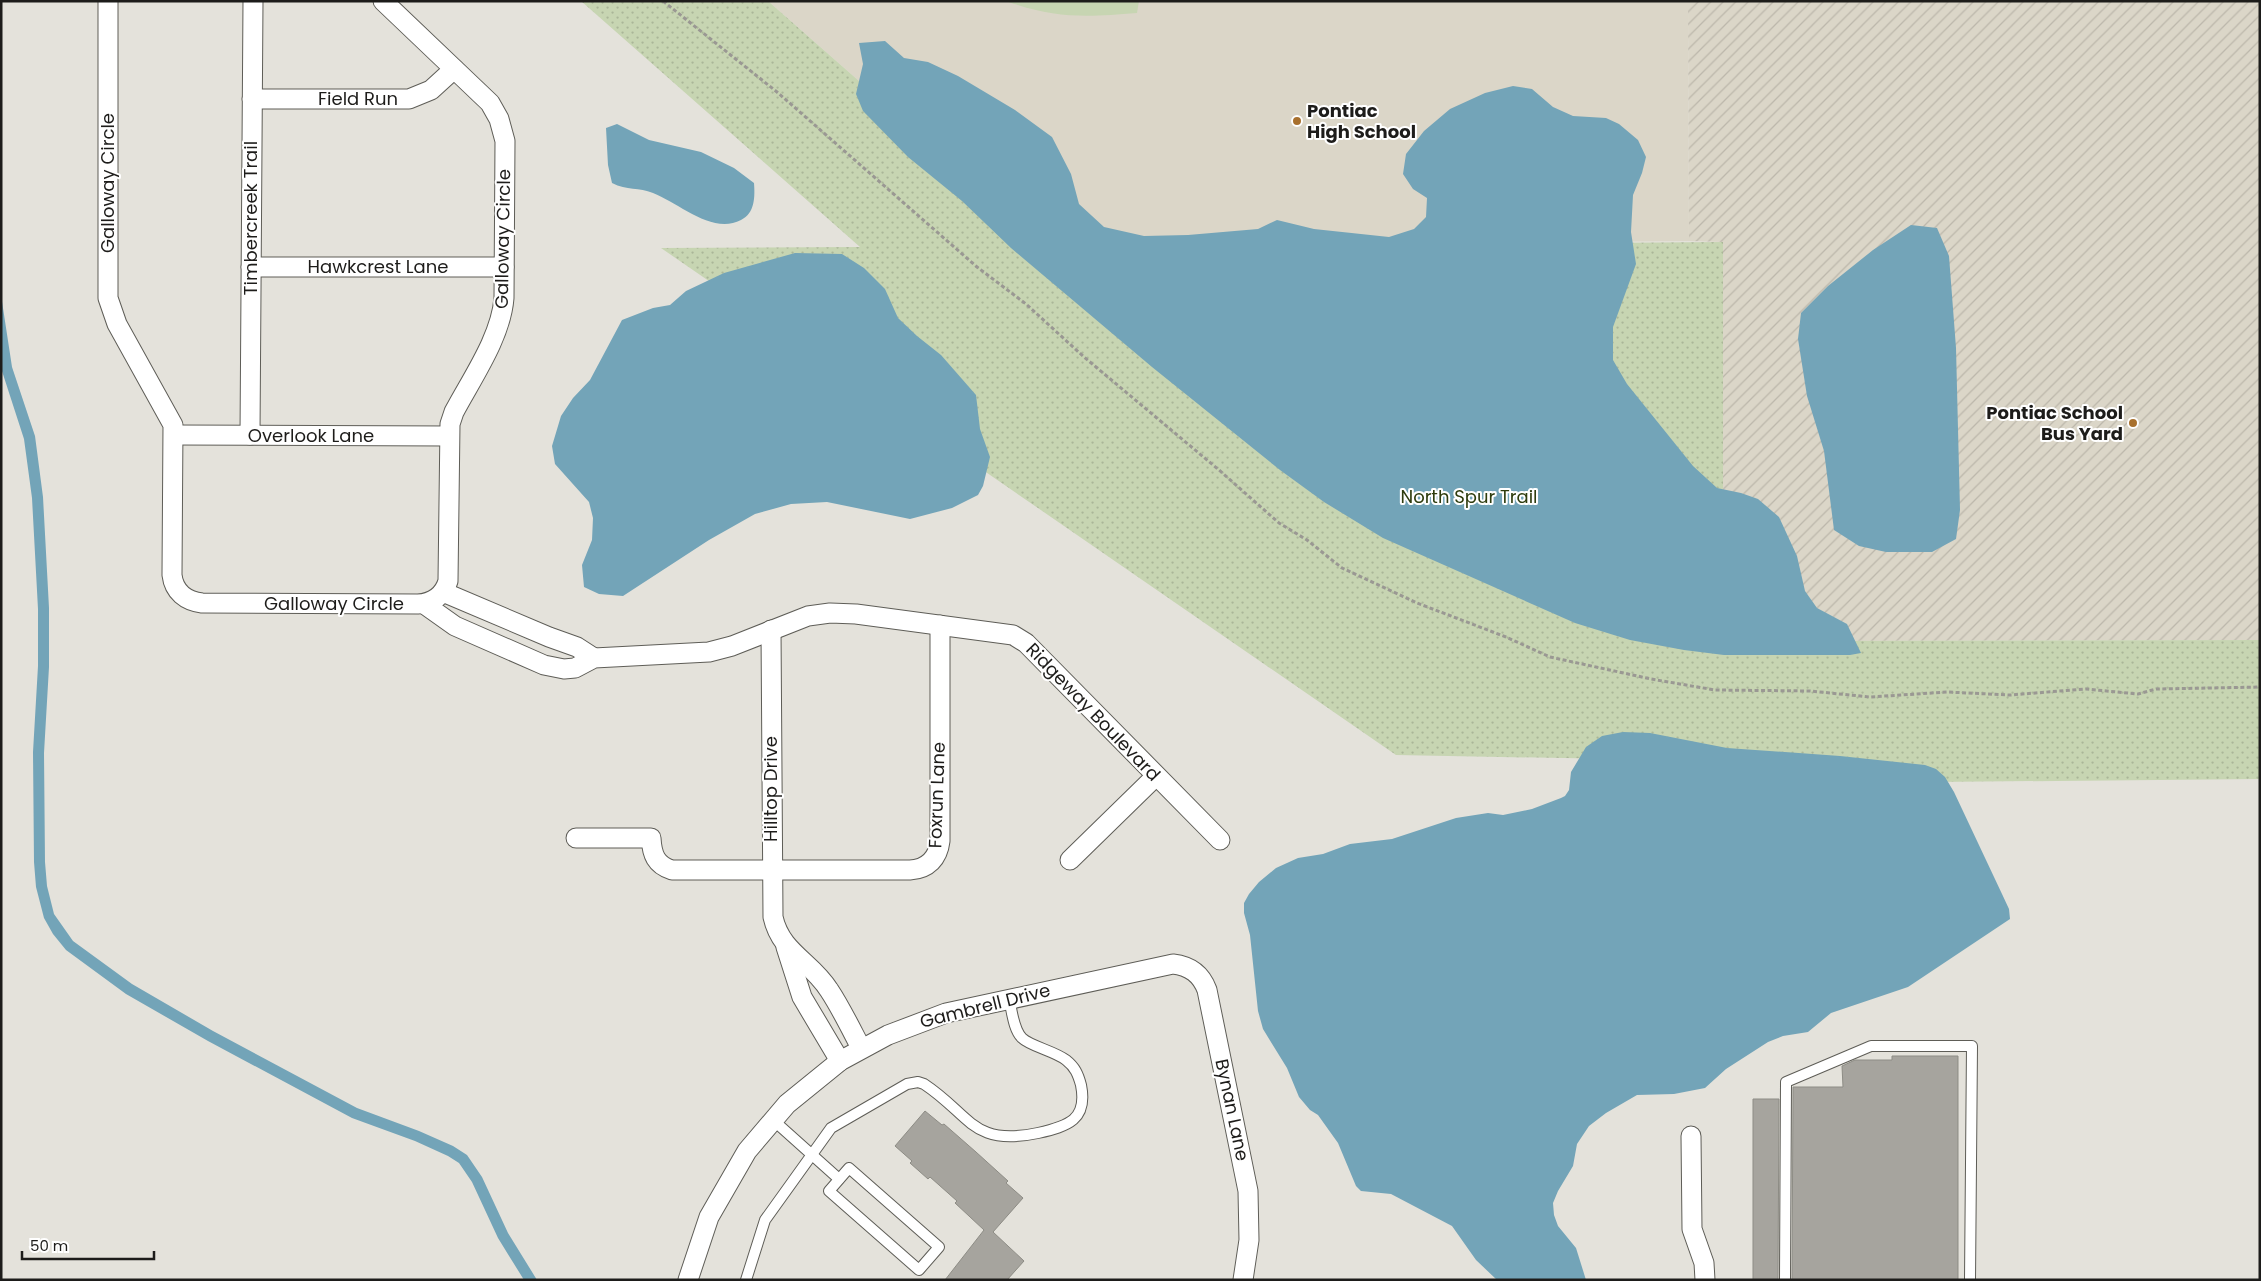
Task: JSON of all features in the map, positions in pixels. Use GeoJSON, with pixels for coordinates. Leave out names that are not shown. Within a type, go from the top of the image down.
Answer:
{"type":"FeatureCollection","features":[{"type":"Feature","properties":{"kind":"street","name":"Galloway Circle"},"geometry":{"type":"LineString","coordinates":[[108,1],[108,298],[117,324],[172,420],[174,436],[172,459],[172,575],[177,590],[186,598],[202,603],[424,604],[435,600],[443,592],[449,574],[449,436],[454,412],[500,323],[503,307],[503,130],[490,103],[383,1]]}},
{"type":"Feature","properties":{"kind":"street","name":"Timbercreek Trail"},"geometry":{"type":"LineString","coordinates":[[250,436],[253,1]]}},
{"type":"Feature","properties":{"kind":"street","name":"Field Run"},"geometry":{"type":"LineString","coordinates":[[252,99],[409,98],[431,90],[454,68]]}},
{"type":"Feature","properties":{"kind":"street","name":"Hawkcrest Lane"},"geometry":{"type":"LineString","coordinates":[[251,267],[504,267]]}},
{"type":"Feature","properties":{"kind":"street","name":"Overlook Lane"},"geometry":{"type":"LineString","coordinates":[[174,436],[449,436]]}},
{"type":"Feature","properties":{"kind":"street"},"geometry":{"type":"LineString","coordinates":[[443,592],[548,637],[577,647],[594,658]]}},
{"type":"Feature","properties":{"kind":"street","name":"Ridgeway Boulevard"},"geometry":{"type":"LineString","coordinates":[[424,604],[455,626],[552,667],[575,668],[594,658],[708,652],[724,649],[808,616],[838,613],[1007,633],[1022,640],[1220,840]]}},
{"type":"Feature","properties":{"kind":"street","name":"Foxrun Lane"},"geometry":{"type":"LineString","coordinates":[[576,838],[651,838],[652,848],[658,863],[672,870],[916,870],[927,865],[935,857],[940,841],[940,625]]}},
{"type":"Feature","properties":{"kind":"street","name":"Hilltop Drive"},"geometry":{"type":"LineString","coordinates":[[771,630],[771,870],[773,917],[777,932],[786,946],[821,979],[829,990],[861,1048]]}},
{"type":"Feature","properties":{"kind":"street"},"geometry":{"type":"LineString","coordinates":[[1070,860],[1156,776]]}},
{"type":"Feature","properties":{"kind":"street","name":"Hilltop Drive"},"geometry":{"type":"LineString","coordinates":[[786,946],[802,997],[840,1061]]}},
{"type":"Feature","properties":{"kind":"street","name":"Gambrell Drive"},"geometry":{"type":"LineString","coordinates":[[688,1280],[700,1239],[720,1195],[747,1151],[772,1119],[800,1092],[840,1061],[861,1048],[920,1021],[959,1009],[1169,964]]}},
{"type":"Feature","properties":{"kind":"street","name":"Bynan Lane"},"geometry":{"type":"LineString","coordinates":[[1169,964],[1191,969],[1201,978],[1207,990],[1248,1191],[1249,1240],[1244,1280]]}},
{"type":"Feature","properties":{"kind":"street"},"geometry":{"type":"LineString","coordinates":[[1691,1136],[1691,1218],[1694,1238],[1704,1263],[1705,1280]]}},
{"type":"Feature","properties":{"kind":"lane"},"geometry":{"type":"LineString","coordinates":[[746,1280],[765,1220],[831,1128],[913,1082],[924,1084],[978,1128],[998,1136],[1020,1137],[1061,1128],[1075,1119],[1082,1109],[1083,1100],[1077,1072],[1059,1055],[1030,1043],[1020,1036],[1009,999]]}},
{"type":"Feature","properties":{"kind":"lane"},"geometry":{"type":"LineString","coordinates":[[1786,1280],[1786,1082],[1871,1046],[1972,1046],[1970,1280]]}},
{"type":"Feature","properties":{"kind":"lane"},"geometry":{"type":"LineString","coordinates":[[772,1119],[839,1179]]}},
{"type":"Feature","properties":{"kind":"lane"},"geometry":{"type":"LineString","coordinates":[[849,1168],[939,1247],[919,1270],[829,1191],[839,1179],[849,1168]]}},
{"type":"Feature","properties":{"kind":"path"},"geometry":{"type":"LineString","coordinates":[[663,1],[778,92],[977,268],[1033,310],[1084,357],[1279,523],[1307,540],[1342,568],[1417,603],[1506,637],[1550,657],[1598,669],[1715,690],[1810,691],[1870,697],[1947,692],[2010,695],[2086,689],[2138,694],[2156,690],[2260,687]]}},
{"type":"Feature","properties":{"kind":"shaded area","name":"Pontiac High School"},"geometry":{"type":"Polygon","coordinates":[[[768,1],[1688,1],[1689,241],[1048,247],[768,1]]]}},
{"type":"Feature","properties":{"kind":"shaded area"},"geometry":{"type":"Polygon","coordinates":[[[1688,1],[2260,1],[2260,640],[1723,641],[1723,242],[1689,241],[1688,1]]]}},
{"type":"Feature","properties":{"kind":"green space","name":"North Spur Trail"},"geometry":{"type":"Polygon","coordinates":[[[581,1],[768,1],[1048,247],[1723,242],[1723,641],[2260,640],[2260,779],[1724,784],[1723,761],[1396,755],[661,248],[860,247],[581,1]]]}},
{"type":"Feature","properties":{"kind":"green space"},"geometry":{"type":"Polygon","coordinates":[[[1006,1],[1139,1],[1137,13],[1086,16],[1040,11],[1006,1]]]}},
{"type":"Feature","properties":{"kind":"water"},"geometry":{"type":"Polygon","coordinates":[[[885,41],[904,58],[928,62],[958,76],[1015,110],[1052,137],[1071,174],[1079,204],[1104,227],[1144,236],[1188,235],[1258,229],[1277,220],[1314,229],[1389,237],[1414,229],[1426,217],[1427,198],[1413,189],[1403,174],[1406,154],[1424,131],[1450,109],[1485,93],[1513,86],[1532,89],[1553,107],[1573,116],[1606,118],[1619,124],[1638,140],[1646,157],[1633,195],[1631,232],[1636,264],[1613,327],[1613,360],[1627,384],[1693,466],[1717,488],[1758,499],[1779,517],[1797,556],[1805,591],[1817,608],[1847,624],[1861,653],[1850,655],[1724,655],[1630,640],[1575,623],[1383,538],[1324,502],[1280,470],[1152,367],[1011,248],[962,201],[908,157],[863,111],[856,94],[863,64],[859,43],[885,41]]]}},
{"type":"Feature","properties":{"kind":"water"},"geometry":{"type":"Polygon","coordinates":[[[617,124],[649,140],[701,152],[734,168],[754,183],[752,209],[741,220],[730,224],[719,224],[696,216],[653,193],[612,183],[608,165],[606,128],[617,124]]]}},
{"type":"Feature","properties":{"kind":"water"},"geometry":{"type":"Polygon","coordinates":[[[1911,225],[1937,228],[1949,256],[1956,348],[1960,510],[1956,539],[1932,552],[1886,552],[1859,546],[1834,530],[1824,451],[1807,396],[1798,339],[1801,313],[1828,286],[1873,250],[1911,225]]]}},
{"type":"Feature","properties":{"kind":"water"},"geometry":{"type":"Polygon","coordinates":[[[795,253],[842,254],[864,268],[885,289],[898,318],[941,355],[976,395],[980,429],[990,457],[983,486],[978,495],[952,508],[910,519],[827,502],[791,504],[755,514],[709,540],[623,596],[599,594],[584,587],[582,565],[592,540],[593,518],[589,502],[555,464],[552,446],[561,416],[573,398],[590,380],[622,320],[653,308],[670,305],[686,291],[724,273],[795,253]]]}},
{"type":"Feature","properties":{"kind":"water"},"geometry":{"type":"Polygon","coordinates":[[[1,295],[12,367],[35,436],[43,497],[49,608],[49,667],[44,753],[45,862],[47,886],[54,914],[73,941],[132,984],[213,1031],[357,1108],[419,1131],[453,1146],[467,1155],[482,1177],[508,1233],[537,1280],[524,1280],[498,1238],[472,1182],[459,1163],[415,1141],[352,1118],[208,1041],[126,994],[66,950],[53,934],[44,918],[36,887],[34,862],[33,752],[38,666],[38,609],[32,498],[24,439],[1,368],[1,295]]]}},
{"type":"Feature","properties":{"kind":"water"},"geometry":{"type":"Polygon","coordinates":[[[1623,732],[1650,733],[1727,748],[1840,756],[1925,765],[1936,769],[1945,777],[1954,792],[2009,909],[2010,919],[1908,987],[1831,1013],[1808,1032],[1783,1036],[1768,1042],[1726,1069],[1705,1088],[1674,1094],[1637,1095],[1606,1113],[1589,1126],[1577,1144],[1573,1166],[1553,1203],[1554,1215],[1558,1226],[1576,1248],[1586,1280],[1497,1280],[1476,1260],[1452,1226],[1391,1194],[1361,1191],[1356,1186],[1338,1143],[1318,1115],[1310,1110],[1299,1097],[1287,1068],[1263,1029],[1258,1011],[1250,935],[1244,913],[1244,903],[1259,882],[1276,868],[1298,858],[1323,854],[1350,844],[1392,839],[1456,818],[1488,813],[1503,815],[1532,809],[1561,798],[1569,790],[1571,772],[1586,747],[1602,736],[1623,732]]]}},
{"type":"Feature","properties":{"kind":"building"},"geometry":{"type":"Polygon","coordinates":[[[1892,1056],[1958,1056],[1958,1280],[1792,1280],[1793,1087],[1843,1087],[1842,1066],[1855,1060],[1892,1060],[1892,1056]]]}},
{"type":"Feature","properties":{"kind":"building"},"geometry":{"type":"Polygon","coordinates":[[[1753,1099],[1779,1099],[1778,1280],[1753,1280],[1753,1099]]]}},
{"type":"Feature","properties":{"kind":"building"},"geometry":{"type":"Polygon","coordinates":[[[925,1111],[942,1125],[944,1124],[976,1152],[1008,1181],[1006,1183],[1023,1198],[993,1232],[1024,1261],[1007,1280],[945,1280],[984,1230],[955,1203],[957,1201],[930,1177],[928,1179],[895,1146],[925,1111]]]}},
{"type":"Feature","properties":{"kind":"place","name":"Pontiac High School"},"geometry":{"type":"Point","coordinates":[1297,121]}},
{"type":"Feature","properties":{"kind":"place","name":"Pontiac School Bus Yard"},"geometry":{"type":"Point","coordinates":[2133,423]}}]}
